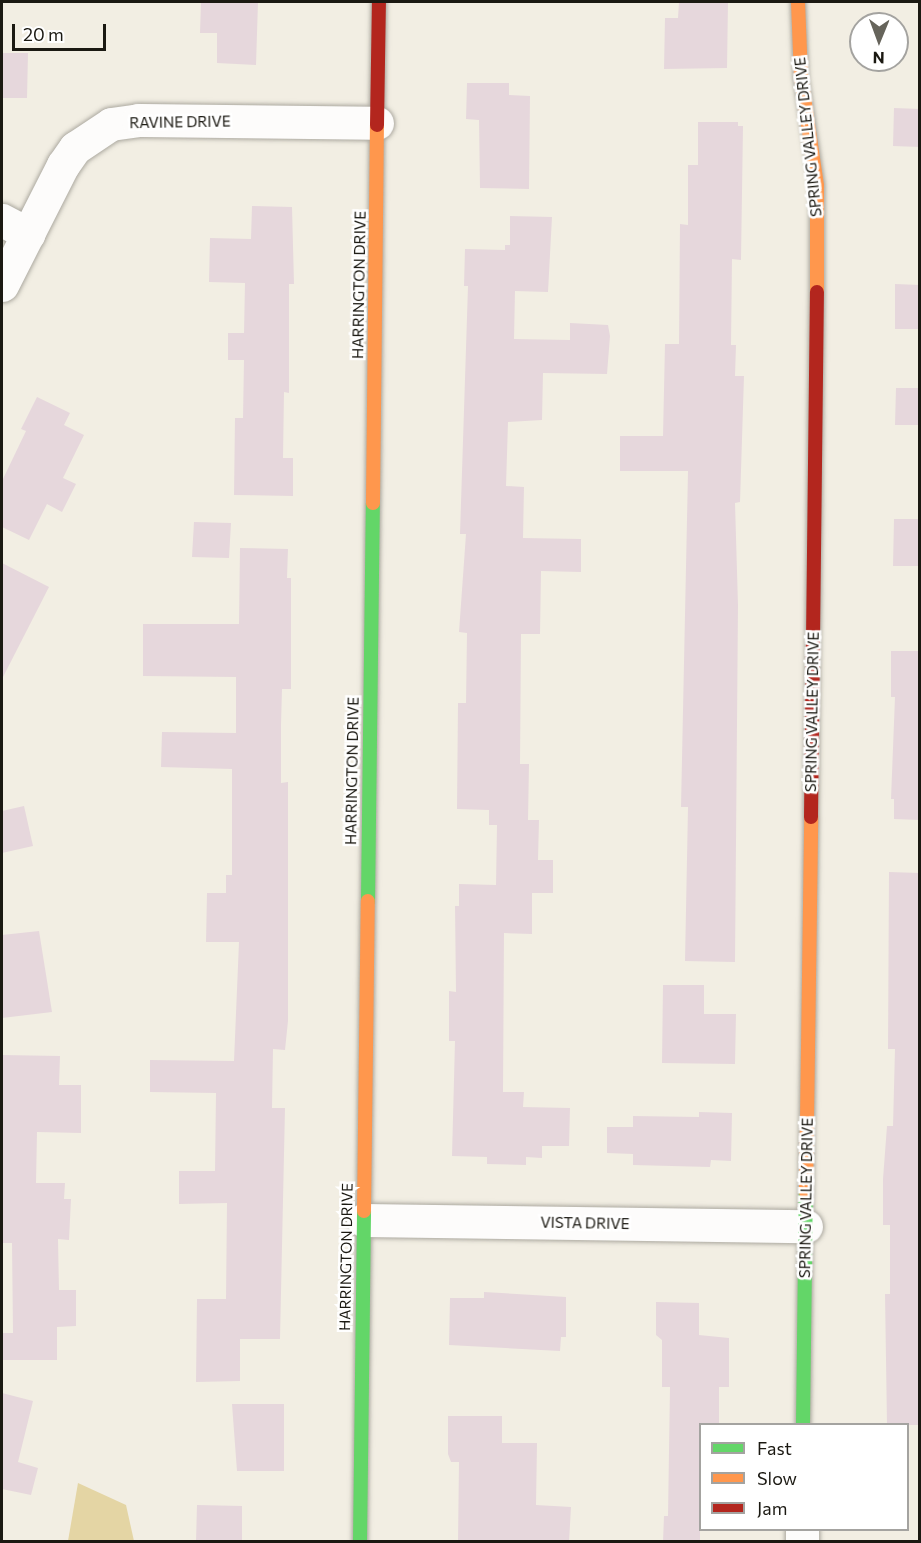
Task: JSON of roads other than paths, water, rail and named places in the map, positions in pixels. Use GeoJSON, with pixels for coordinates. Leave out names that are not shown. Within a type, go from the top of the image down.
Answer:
{"type":"FeatureCollection","features":[{"type":"Feature","properties":{"kind":"street","name":"HARRINGTON DRIVE"},"geometry":{"type":"LineString","coordinates":[[360,1542],[380,2]]}},
{"type":"Feature","properties":{"kind":"street","name":"SPRING VALLEY DRIVE"},"geometry":{"type":"LineString","coordinates":[[798,2],[801,77],[817,186],[818,232],[803,1423]]}},
{"type":"Feature","properties":{"kind":"street","name":"RAVINE DRIVE"},"geometry":{"type":"LineString","coordinates":[[2,285],[15,227],[75,148],[111,124],[138,120],[377,123]]}},
{"type":"Feature","properties":{"kind":"street","name":"VISTA DRIVE"},"geometry":{"type":"LineString","coordinates":[[363,1220],[806,1226]]}}]}
